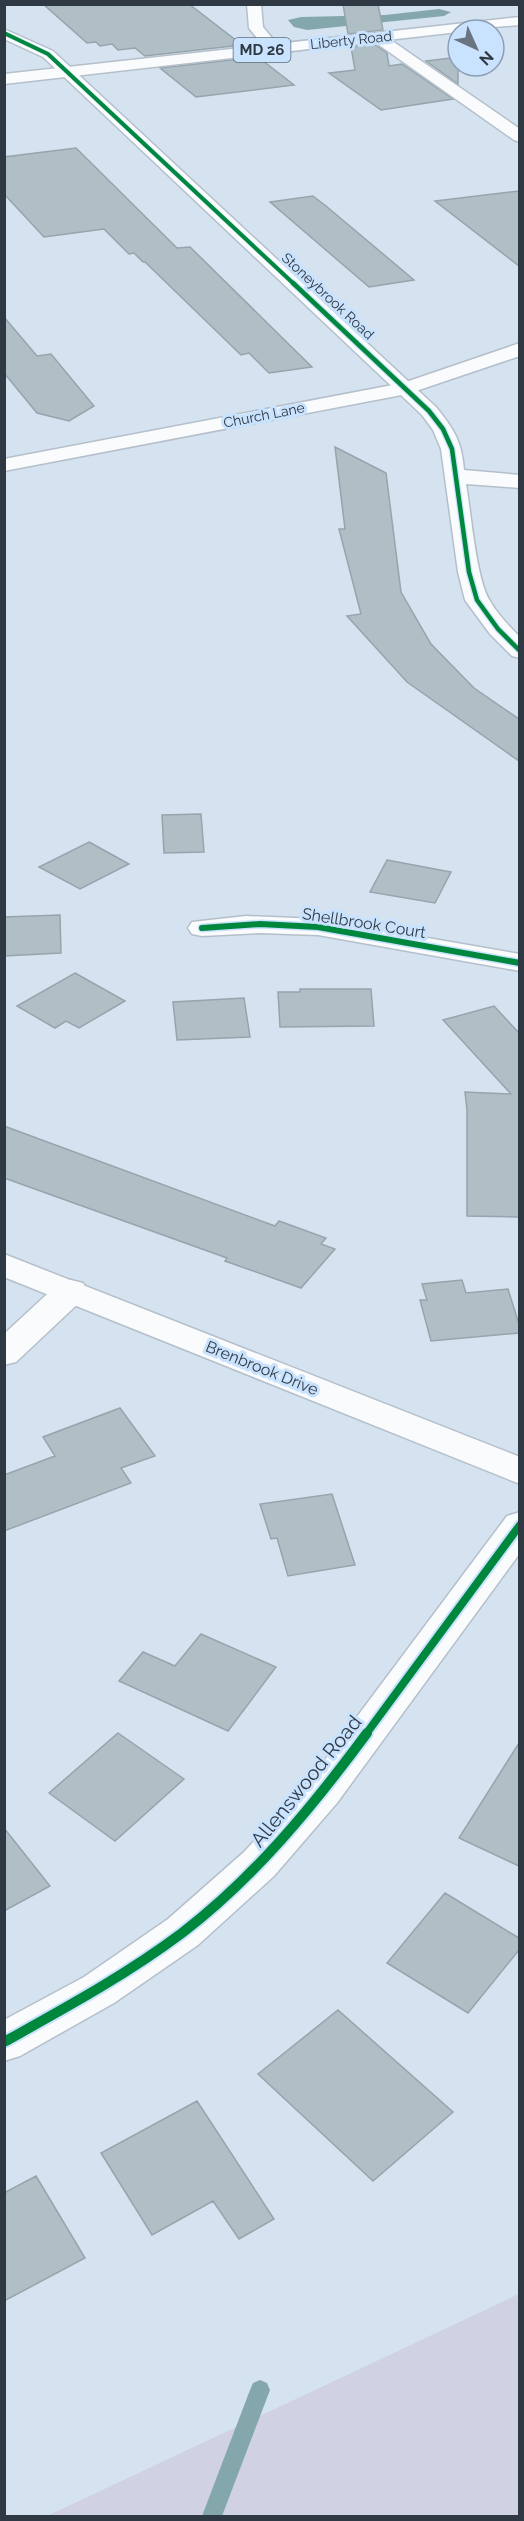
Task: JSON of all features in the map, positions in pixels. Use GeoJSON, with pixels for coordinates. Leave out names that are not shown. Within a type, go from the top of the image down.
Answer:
{"type":"FeatureCollection","features":[{"type":"Feature","properties":{"kind":"street"},"geometry":{"type":"LineString","coordinates":[[254,4],[256,28],[273,49]]}},
{"type":"Feature","properties":{"kind":"street","name":"Liberty Road"},"geometry":{"type":"LineString","coordinates":[[4,79],[519,21]]}},
{"type":"Feature","properties":{"kind":"street","name":"Stoneybrook Road"},"geometry":{"type":"LineString","coordinates":[[4,33],[48,54],[68,72],[407,388],[443,429],[452,448],[453,476],[469,572],[477,600],[498,629],[519,651]]}},
{"type":"Feature","properties":{"kind":"street"},"geometry":{"type":"LineString","coordinates":[[377,37],[519,137]]}},
{"type":"Feature","properties":{"kind":"street","name":"Church Lane"},"geometry":{"type":"LineString","coordinates":[[6,463],[407,388],[519,349]]}},
{"type":"Feature","properties":{"kind":"street"},"geometry":{"type":"LineString","coordinates":[[453,476],[519,482]]}},
{"type":"Feature","properties":{"kind":"street","name":"Shellbrook Court"},"geometry":{"type":"LineString","coordinates":[[202,928],[239,924],[318,927],[519,963]]}},
{"type":"Feature","properties":{"kind":"street","name":"Brenbrook Drive"},"geometry":{"type":"LineString","coordinates":[[4,1265],[519,1471]]}},
{"type":"Feature","properties":{"kind":"street"},"geometry":{"type":"LineString","coordinates":[[4,1354],[71,1291]]}},
{"type":"Feature","properties":{"kind":"street","name":"Allenswood Road"},"geometry":{"type":"LineString","coordinates":[[4,2042],[99,1990],[183,1932],[259,1864],[323,1792],[519,1525]]}},
{"type":"Feature","properties":{"kind":"shaded area"},"geometry":{"type":"Polygon","coordinates":[[[439,9],[451,12],[444,16],[307,30],[294,27],[288,20],[301,17],[385,15],[439,9]]]}},
{"type":"Feature","properties":{"kind":"shaded area"},"geometry":{"type":"Polygon","coordinates":[[[519,2294],[519,2516],[47,2516],[519,2294]]]}},
{"type":"Feature","properties":{"kind":"building"},"geometry":{"type":"Polygon","coordinates":[[[43,4],[189,4],[242,45],[145,56],[135,48],[118,50],[112,44],[100,46],[96,42],[87,43],[43,4]]]}},
{"type":"Feature","properties":{"kind":"building"},"geometry":{"type":"Polygon","coordinates":[[[343,4],[378,4],[383,30],[348,34],[343,4]]]}},
{"type":"Feature","properties":{"kind":"building"},"geometry":{"type":"Polygon","coordinates":[[[374,44],[387,53],[389,66],[402,64],[453,99],[381,110],[329,73],[355,70],[351,47],[374,44]]]}},
{"type":"Feature","properties":{"kind":"building"},"geometry":{"type":"Polygon","coordinates":[[[258,57],[294,85],[196,97],[160,68],[258,57]]]}},
{"type":"Feature","properties":{"kind":"building"},"geometry":{"type":"Polygon","coordinates":[[[446,58],[446,75],[426,61],[446,58]]]}},
{"type":"Feature","properties":{"kind":"building"},"geometry":{"type":"Polygon","coordinates":[[[450,78],[458,78],[458,84],[450,78]]]}},
{"type":"Feature","properties":{"kind":"building"},"geometry":{"type":"Polygon","coordinates":[[[76,148],[177,248],[190,247],[312,367],[269,373],[249,353],[241,355],[145,262],[134,253],[129,254],[104,229],[44,237],[4,194],[4,157],[76,148]]]}},
{"type":"Feature","properties":{"kind":"building"},"geometry":{"type":"Polygon","coordinates":[[[519,191],[519,266],[435,201],[519,191]]]}},
{"type":"Feature","properties":{"kind":"building"},"geometry":{"type":"Polygon","coordinates":[[[313,196],[414,280],[369,287],[270,202],[313,196]]]}},
{"type":"Feature","properties":{"kind":"building"},"geometry":{"type":"Polygon","coordinates":[[[4,317],[37,356],[51,354],[94,406],[69,421],[37,413],[4,373],[4,317]]]}},
{"type":"Feature","properties":{"kind":"building"},"geometry":{"type":"Polygon","coordinates":[[[335,447],[386,473],[401,592],[431,644],[474,688],[519,719],[519,761],[407,682],[347,616],[361,614],[339,529],[345,529],[335,447]]]}},
{"type":"Feature","properties":{"kind":"building"},"geometry":{"type":"Polygon","coordinates":[[[201,814],[204,852],[164,853],[162,815],[201,814]]]}},
{"type":"Feature","properties":{"kind":"building"},"geometry":{"type":"Polygon","coordinates":[[[89,842],[129,864],[80,889],[39,867],[89,842]]]}},
{"type":"Feature","properties":{"kind":"building"},"geometry":{"type":"Polygon","coordinates":[[[387,860],[451,872],[435,903],[370,892],[387,860]]]}},
{"type":"Feature","properties":{"kind":"building"},"geometry":{"type":"Polygon","coordinates":[[[60,915],[61,953],[4,956],[4,917],[60,915]]]}},
{"type":"Feature","properties":{"kind":"building"},"geometry":{"type":"Polygon","coordinates":[[[75,973],[125,1001],[79,1028],[66,1021],[55,1028],[17,1006],[75,973]]]}},
{"type":"Feature","properties":{"kind":"building"},"geometry":{"type":"Polygon","coordinates":[[[300,989],[371,989],[374,1026],[280,1027],[278,992],[300,992],[300,989]]]}},
{"type":"Feature","properties":{"kind":"building"},"geometry":{"type":"Polygon","coordinates":[[[244,998],[250,1037],[177,1040],[173,1002],[244,998]]]}},
{"type":"Feature","properties":{"kind":"building"},"geometry":{"type":"Polygon","coordinates":[[[494,1006],[519,1033],[519,1217],[467,1216],[465,1092],[511,1094],[443,1020],[494,1006]]]}},
{"type":"Feature","properties":{"kind":"building"},"geometry":{"type":"Polygon","coordinates":[[[4,1126],[275,1226],[279,1221],[326,1238],[321,1244],[335,1249],[301,1288],[225,1261],[227,1258],[4,1178],[4,1126]]]}},
{"type":"Feature","properties":{"kind":"building"},"geometry":{"type":"Polygon","coordinates":[[[462,1280],[466,1293],[508,1289],[519,1324],[519,1333],[431,1341],[420,1300],[427,1300],[422,1284],[462,1280]]]}},
{"type":"Feature","properties":{"kind":"building"},"geometry":{"type":"Polygon","coordinates":[[[120,1408],[155,1456],[121,1468],[131,1483],[4,1531],[4,1475],[55,1456],[43,1437],[120,1408]]]}},
{"type":"Feature","properties":{"kind":"building"},"geometry":{"type":"Polygon","coordinates":[[[332,1494],[355,1565],[288,1576],[277,1538],[271,1539],[260,1504],[332,1494]]]}},
{"type":"Feature","properties":{"kind":"building"},"geometry":{"type":"Polygon","coordinates":[[[201,1634],[276,1667],[228,1731],[119,1681],[143,1652],[175,1666],[201,1634]]]}},
{"type":"Feature","properties":{"kind":"building"},"geometry":{"type":"Polygon","coordinates":[[[118,1733],[184,1779],[115,1841],[49,1793],[118,1733]]]}},
{"type":"Feature","properties":{"kind":"building"},"geometry":{"type":"Polygon","coordinates":[[[519,1743],[519,1866],[459,1838],[519,1743]]]}},
{"type":"Feature","properties":{"kind":"building"},"geometry":{"type":"Polygon","coordinates":[[[4,1828],[50,1886],[4,1911],[4,1828]]]}},
{"type":"Feature","properties":{"kind":"building"},"geometry":{"type":"Polygon","coordinates":[[[445,1893],[519,1938],[519,1950],[468,2013],[387,1963],[445,1893]]]}},
{"type":"Feature","properties":{"kind":"building"},"geometry":{"type":"Polygon","coordinates":[[[338,2010],[453,2112],[373,2181],[258,2074],[338,2010]]]}},
{"type":"Feature","properties":{"kind":"building"},"geometry":{"type":"Polygon","coordinates":[[[197,2101],[274,2219],[239,2239],[213,2201],[152,2235],[101,2153],[197,2101]]]}},
{"type":"Feature","properties":{"kind":"building"},"geometry":{"type":"Polygon","coordinates":[[[36,2176],[85,2258],[4,2301],[4,2193],[36,2176]]]}},
{"type":"Feature","properties":{"kind":"waterway"},"geometry":{"type":"LineString","coordinates":[[212,2516],[260,2390]]}},
{"type":"Feature","properties":{"kind":"cycle path"},"geometry":{"type":"LineString","coordinates":[[4,33],[48,54],[429,411],[443,429],[452,449],[469,572],[477,600],[498,629],[520,651]]}},
{"type":"Feature","properties":{"kind":"cycle path"},"geometry":{"type":"LineString","coordinates":[[202,928],[260,924],[318,927],[520,963]]}},
{"type":"Feature","properties":{"kind":"cycle path"},"geometry":{"type":"LineString","coordinates":[[4,2042],[99,1990],[183,1932],[259,1864],[323,1792],[520,1525]]}}]}
